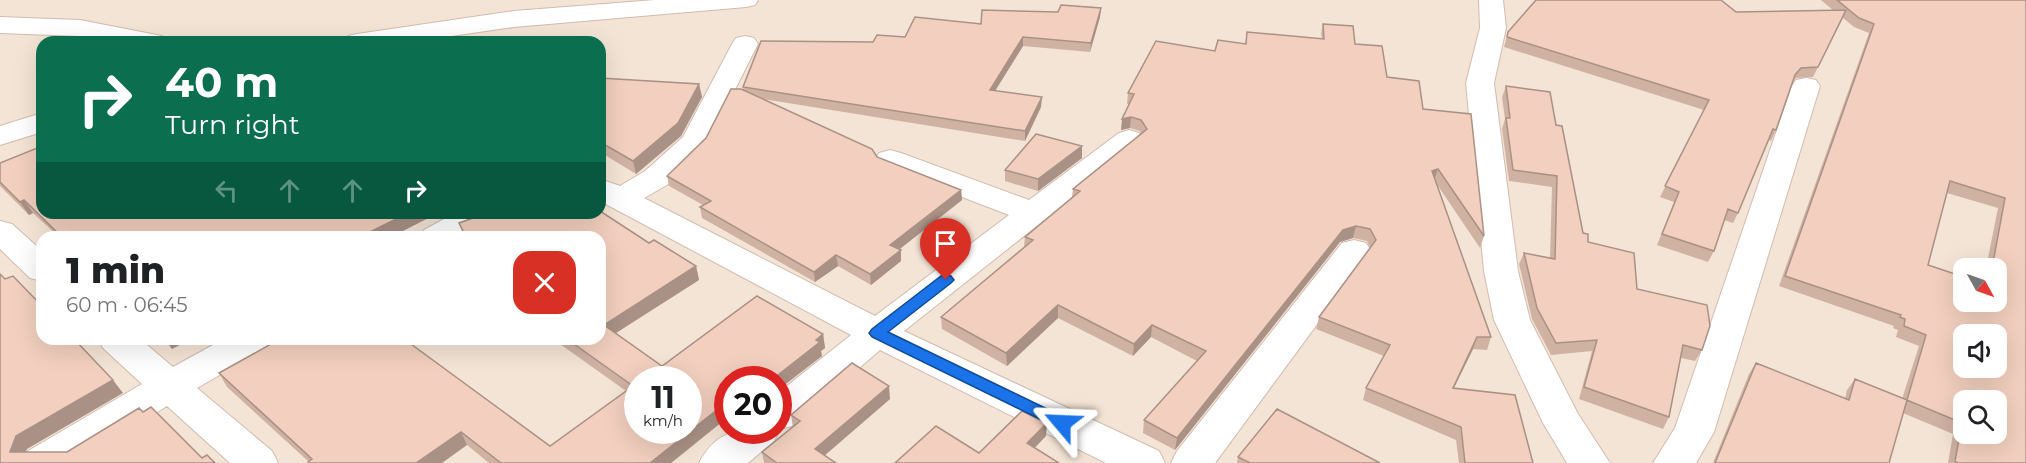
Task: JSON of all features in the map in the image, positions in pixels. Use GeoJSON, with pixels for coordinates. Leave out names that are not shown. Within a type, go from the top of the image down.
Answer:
{"type":"FeatureCollection","features":[{"type":"Feature","properties":{"kind":"street"},"geometry":{"type":"LineString","coordinates":[[398,36],[514,19],[746,0]]}},
{"type":"Feature","properties":{"kind":"street"},"geometry":{"type":"LineString","coordinates":[[1491,0],[1493,28],[1480,82],[1501,271],[1512,320],[1563,423],[1589,463]]}},
{"type":"Feature","properties":{"kind":"street"},"geometry":{"type":"LineString","coordinates":[[0,25],[80,28],[122,36]]}},
{"type":"Feature","properties":{"kind":"street"},"geometry":{"type":"LineString","coordinates":[[610,193],[662,173],[695,141],[745,44]]}},
{"type":"Feature","properties":{"kind":"street"},"geometry":{"type":"LineString","coordinates":[[1674,463],[1694,432],[1806,86]]}},
{"type":"Feature","properties":{"kind":"street"},"geometry":{"type":"LineString","coordinates":[[0,136],[36,124]]}},
{"type":"Feature","properties":{"kind":"street"},"geometry":{"type":"LineString","coordinates":[[792,403],[877,333],[1129,139]]}},
{"type":"Feature","properties":{"kind":"street"},"geometry":{"type":"LineString","coordinates":[[890,159],[1033,213]]}},
{"type":"Feature","properties":{"kind":"street"},"geometry":{"type":"LineString","coordinates":[[610,193],[877,333],[1144,463]]}},
{"type":"Feature","properties":{"kind":"street"},"geometry":{"type":"LineString","coordinates":[[447,231],[468,219]]}},
{"type":"Feature","properties":{"kind":"street"},"geometry":{"type":"LineString","coordinates":[[0,231],[36,264]]}},
{"type":"Feature","properties":{"kind":"street"},"geometry":{"type":"LineString","coordinates":[[1192,463],[1354,251]]}},
{"type":"Feature","properties":{"kind":"street"},"geometry":{"type":"LineString","coordinates":[[122,345],[257,463]]}},
{"type":"Feature","properties":{"kind":"street"},"geometry":{"type":"LineString","coordinates":[[42,463],[168,387],[243,345]]}},
{"type":"Feature","properties":{"kind":"street"},"geometry":{"type":"LineString","coordinates":[[720,463],[742,444]]}},
{"type":"Feature","properties":{"kind":"shaded area"},"geometry":{"type":"Polygon","coordinates":[[[0,0],[2026,0],[2026,463],[0,463],[0,0]]]}},
{"type":"Feature","properties":{"kind":"building"},"geometry":{"type":"Polygon","coordinates":[[[1536,0],[1721,0],[1736,12],[1846,10],[1818,67],[1801,68],[1795,75],[1776,130],[1773,129],[1738,213],[1728,209],[1714,251],[1662,234],[1679,192],[1665,186],[1709,100],[1507,37],[1508,32],[1536,0]]]}},
{"type":"Feature","properties":{"kind":"building"},"geometry":{"type":"Polygon","coordinates":[[[1837,0],[2026,0],[2026,463],[1958,463],[1955,461],[1958,444],[2007,444],[2007,390],[1953,390],[1953,419],[1907,400],[1926,335],[1904,326],[1905,319],[1900,317],[1901,315],[1785,276],[1874,24],[1859,18],[1837,0]],[[1950,181],[1928,265],[1953,273],[1953,312],[2007,312],[2007,258],[1994,258],[2005,198],[1950,181]]]}},
{"type":"Feature","properties":{"kind":"building"},"geometry":{"type":"Polygon","coordinates":[[[1061,5],[1101,8],[1091,43],[1023,37],[990,90],[1042,97],[1025,131],[743,87],[761,41],[873,42],[877,35],[905,37],[915,17],[981,24],[982,10],[1058,12],[1061,5]]]}},
{"type":"Feature","properties":{"kind":"building"},"geometry":{"type":"Polygon","coordinates":[[[1323,24],[1353,26],[1355,44],[1382,46],[1387,77],[1419,81],[1423,109],[1471,114],[1484,236],[1438,169],[1432,171],[1491,337],[1477,337],[1453,388],[1515,395],[1533,463],[1465,463],[1461,427],[1366,388],[1390,345],[1319,317],[1376,240],[1370,229],[1356,226],[1343,230],[1177,438],[1144,420],[1206,351],[1152,325],[1134,344],[1058,305],[1006,353],[941,317],[1033,240],[1025,237],[1080,191],[1073,189],[1147,129],[1141,120],[1131,117],[1122,119],[1134,94],[1128,93],[1156,41],[1215,51],[1218,40],[1246,44],[1247,32],[1324,39],[1323,24]]]}},
{"type":"Feature","properties":{"kind":"building"},"geometry":{"type":"Polygon","coordinates":[[[606,78],[699,84],[678,123],[633,161],[606,145],[606,78]]]}},
{"type":"Feature","properties":{"kind":"building"},"geometry":{"type":"Polygon","coordinates":[[[1506,86],[1550,92],[1556,125],[1562,126],[1583,233],[1588,234],[1588,242],[1634,253],[1637,289],[1707,305],[1710,326],[1702,350],[1683,345],[1669,417],[1584,387],[1597,340],[1556,343],[1537,308],[1524,253],[1555,259],[1557,176],[1513,170],[1506,118],[1510,118],[1506,86]]]}},
{"type":"Feature","properties":{"kind":"building"},"geometry":{"type":"Polygon","coordinates":[[[731,89],[741,89],[872,149],[877,157],[961,190],[890,245],[901,250],[870,274],[836,255],[814,272],[700,207],[711,201],[667,176],[706,138],[731,89]]]}},
{"type":"Feature","properties":{"kind":"building"},"geometry":{"type":"Polygon","coordinates":[[[1036,134],[1082,146],[1038,179],[1005,170],[1036,134]]]}},
{"type":"Feature","properties":{"kind":"building"},"geometry":{"type":"Polygon","coordinates":[[[36,148],[36,212],[24,200],[20,202],[0,182],[0,163],[36,148]]]}},
{"type":"Feature","properties":{"kind":"building"},"geometry":{"type":"Polygon","coordinates":[[[606,215],[649,243],[654,240],[696,266],[606,324],[606,231],[463,231],[459,223],[470,219],[606,219],[606,215]]]}},
{"type":"Feature","properties":{"kind":"building"},"geometry":{"type":"Polygon","coordinates":[[[44,219],[396,219],[372,231],[56,231],[44,219]]]}},
{"type":"Feature","properties":{"kind":"building"},"geometry":{"type":"Polygon","coordinates":[[[0,274],[5,279],[13,276],[36,300],[36,345],[80,345],[113,380],[16,436],[10,452],[67,452],[139,408],[143,412],[151,407],[202,458],[207,455],[215,463],[0,463],[0,274]]]}},
{"type":"Feature","properties":{"kind":"building"},"geometry":{"type":"Polygon","coordinates":[[[757,296],[823,334],[816,340],[820,342],[789,366],[714,366],[714,412],[702,422],[702,366],[662,366],[757,296]]]}},
{"type":"Feature","properties":{"kind":"building"},"geometry":{"type":"Polygon","coordinates":[[[606,326],[662,366],[624,366],[624,380],[575,345],[606,345],[606,326]]]}},
{"type":"Feature","properties":{"kind":"building"},"geometry":{"type":"Polygon","coordinates":[[[269,345],[412,345],[550,446],[624,393],[624,444],[674,444],[650,463],[501,463],[461,432],[416,463],[309,463],[312,459],[219,373],[269,345]]]}},
{"type":"Feature","properties":{"kind":"building"},"geometry":{"type":"Polygon","coordinates":[[[852,363],[889,386],[815,449],[836,463],[777,463],[762,452],[772,444],[792,444],[792,428],[800,421],[792,414],[852,363]]]}},
{"type":"Feature","properties":{"kind":"building"},"geometry":{"type":"Polygon","coordinates":[[[1756,363],[1849,400],[1855,379],[1907,400],[1889,463],[1715,463],[1756,363]]]}},
{"type":"Feature","properties":{"kind":"building"},"geometry":{"type":"Polygon","coordinates":[[[1277,409],[1380,463],[1250,463],[1238,457],[1277,409]]]}},
{"type":"Feature","properties":{"kind":"building"},"geometry":{"type":"Polygon","coordinates":[[[1022,411],[1047,423],[1027,443],[1059,463],[895,463],[936,426],[979,453],[1022,411]]]}},
{"type":"Feature","properties":{"kind":"route"},"geometry":{"type":"LineString","coordinates":[[946,280],[877,333],[1062,423]]}}]}
